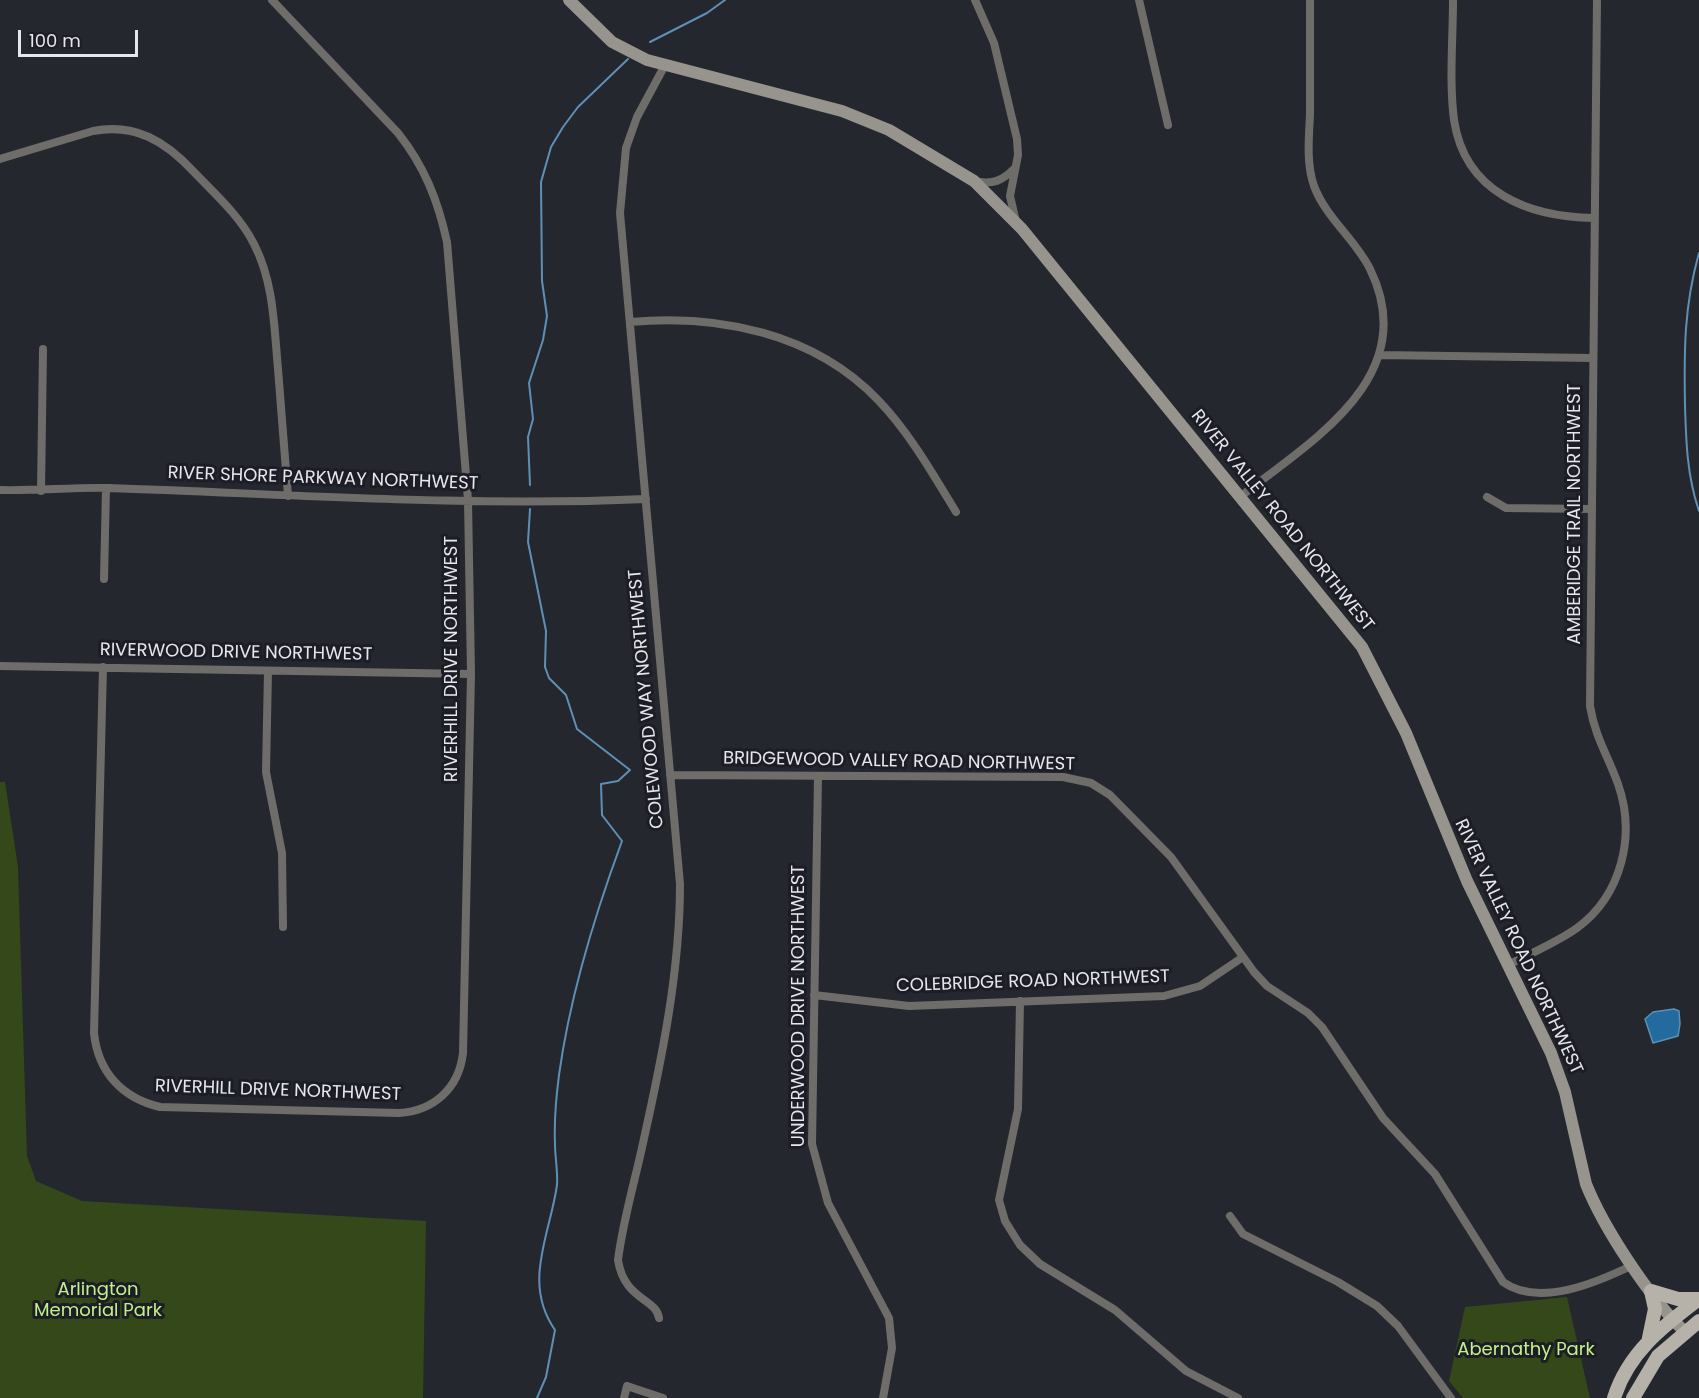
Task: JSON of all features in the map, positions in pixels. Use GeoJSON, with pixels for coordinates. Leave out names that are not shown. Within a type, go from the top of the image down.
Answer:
{"type":"FeatureCollection","features":[{"type":"Feature","properties":{"kind":"main road"},"geometry":{"type":"LineString","coordinates":[[1648,1341],[1655,1309],[1651,1291],[1678,1299],[1699,1299]]}},
{"type":"Feature","properties":{"kind":"main road"},"geometry":{"type":"LineString","coordinates":[[1614,1398],[1627,1370],[1648,1341],[1699,1299]]}},
{"type":"Feature","properties":{"kind":"main road"},"geometry":{"type":"LineString","coordinates":[[1622,1398],[1638,1365],[1666,1333],[1672,1319]]}},
{"type":"Feature","properties":{"kind":"main road"},"geometry":{"type":"LineString","coordinates":[[1633,1398],[1653,1363],[1684,1331],[1699,1321]]}},
{"type":"Feature","properties":{"kind":"street"},"geometry":{"type":"LineString","coordinates":[[272,0],[398,133],[415,155],[429,180],[440,210],[447,243],[468,500]]}},
{"type":"Feature","properties":{"kind":"street","name":"RIVER VALLEY ROAD NORTHWEST"},"geometry":{"type":"LineString","coordinates":[[569,0],[612,42],[640,57],[850,114],[912,142],[974,181],[1016,222],[1362,647],[1406,733],[1467,881],[1551,1053],[1565,1092],[1592,1198],[1633,1265],[1672,1319],[1684,1331]]}},
{"type":"Feature","properties":{"kind":"street"},"geometry":{"type":"LineString","coordinates":[[975,0],[990,32],[1017,140],[1016,168],[1011,196],[1016,222]]}},
{"type":"Feature","properties":{"kind":"street"},"geometry":{"type":"LineString","coordinates":[[1139,0],[1168,125]]}},
{"type":"Feature","properties":{"kind":"street"},"geometry":{"type":"LineString","coordinates":[[1240,497],[1349,409],[1368,383],[1379,355],[1382,317],[1375,282],[1362,256],[1322,201],[1309,167],[1310,0]]}},
{"type":"Feature","properties":{"kind":"street"},"geometry":{"type":"LineString","coordinates":[[1453,0],[1452,101],[1460,141],[1469,160],[1494,189],[1530,210],[1566,218],[1594,218]]}},
{"type":"Feature","properties":{"kind":"street","name":"AMBERIDGE TRAIL NORTHWEST"},"geometry":{"type":"LineString","coordinates":[[1508,965],[1565,935],[1589,917],[1611,889],[1624,855],[1626,827],[1623,800],[1618,782],[1598,740],[1590,706],[1597,0]]}},
{"type":"Feature","properties":{"kind":"street","name":"COLEWOOD WAY NORTHWEST"},"geometry":{"type":"LineString","coordinates":[[659,1318],[654,1307],[637,1297],[626,1286],[620,1274],[618,1260],[654,1093],[677,949],[680,884],[620,213],[627,148],[637,117],[665,65]]}},
{"type":"Feature","properties":{"kind":"street"},"geometry":{"type":"LineString","coordinates":[[0,159],[93,131],[115,128],[137,131],[162,142],[187,164],[239,219],[254,242],[269,284],[288,496]]}},
{"type":"Feature","properties":{"kind":"street"},"geometry":{"type":"LineString","coordinates":[[974,181],[987,184],[997,182],[1016,168]]}},
{"type":"Feature","properties":{"kind":"street"},"geometry":{"type":"LineString","coordinates":[[630,322],[680,318],[730,324],[797,346],[831,362],[864,387],[890,415],[932,473],[956,512]]}},
{"type":"Feature","properties":{"kind":"street"},"geometry":{"type":"LineString","coordinates":[[41,491],[43,349]]}},
{"type":"Feature","properties":{"kind":"street"},"geometry":{"type":"LineString","coordinates":[[1379,355],[1592,358]]}},
{"type":"Feature","properties":{"kind":"street"},"geometry":{"type":"LineString","coordinates":[[104,579],[106,488]]}},
{"type":"Feature","properties":{"kind":"street","name":"RIVER SHORE PARKWAY NORTHWEST"},"geometry":{"type":"LineString","coordinates":[[0,490],[106,488],[288,496],[578,502],[646,499]]}},
{"type":"Feature","properties":{"kind":"street"},"geometry":{"type":"LineString","coordinates":[[1487,497],[1506,508],[1591,509]]}},
{"type":"Feature","properties":{"kind":"street","name":"RIVERHILL DRIVE NORTHWEST"},"geometry":{"type":"LineString","coordinates":[[103,668],[94,1033],[98,1055],[106,1074],[129,1096],[160,1107],[399,1113],[420,1110],[439,1100],[453,1083],[462,1061],[471,674],[468,500]]}},
{"type":"Feature","properties":{"kind":"street","name":"RIVERWOOD DRIVE NORTHWEST"},"geometry":{"type":"LineString","coordinates":[[0,666],[471,674]]}},
{"type":"Feature","properties":{"kind":"street"},"geometry":{"type":"LineString","coordinates":[[268,671],[266,772],[282,853],[283,927]]}},
{"type":"Feature","properties":{"kind":"street","name":"BRIDGEWOOD VALLEY ROAD NORTHWEST"},"geometry":{"type":"LineString","coordinates":[[670,775],[1063,777],[1091,783],[1110,795],[1172,857],[1243,957],[1267,986],[1308,1013],[1322,1027],[1383,1118],[1435,1174],[1503,1282],[1514,1290],[1527,1293],[1563,1290],[1597,1282],[1633,1265]]}},
{"type":"Feature","properties":{"kind":"street","name":"UNDERWOOD DRIVE NORTHWEST"},"geometry":{"type":"LineString","coordinates":[[818,776],[811,1130],[815,1158],[828,1203],[889,1318],[892,1348],[883,1398]]}},
{"type":"Feature","properties":{"kind":"street","name":"COLEBRIDGE ROAD NORTHWEST"},"geometry":{"type":"LineString","coordinates":[[814,995],[909,1006],[1177,994],[1200,986],[1243,957]]}},
{"type":"Feature","properties":{"kind":"street"},"geometry":{"type":"LineString","coordinates":[[1020,1001],[1018,1109],[999,1200],[1005,1221],[1020,1245],[1040,1264],[1115,1310],[1186,1371],[1238,1398]]}},
{"type":"Feature","properties":{"kind":"street"},"geometry":{"type":"LineString","coordinates":[[1230,1216],[1243,1234],[1338,1282],[1377,1306],[1398,1326],[1451,1398]]}},
{"type":"Feature","properties":{"kind":"street"},"geometry":{"type":"LineString","coordinates":[[624,1398],[627,1386],[663,1398]]}},
{"type":"Feature","properties":{"kind":"green space","name":"Arlington Memorial Park"},"geometry":{"type":"Polygon","coordinates":[[[0,782],[5,782],[18,867],[27,1156],[36,1181],[82,1201],[426,1221],[423,1398],[0,1398],[0,782]]]}},
{"type":"Feature","properties":{"kind":"green space","name":"Abernathy Park"},"geometry":{"type":"Polygon","coordinates":[[[1567,1297],[1590,1398],[1463,1398],[1449,1381],[1465,1307],[1567,1297]]]}},
{"type":"Feature","properties":{"kind":"water"},"geometry":{"type":"Polygon","coordinates":[[[1674,1009],[1679,1011],[1678,1036],[1653,1043],[1645,1019],[1653,1012],[1674,1009]]]}},
{"type":"Feature","properties":{"kind":"waterway"},"geometry":{"type":"LineString","coordinates":[[650,42],[707,13],[725,0]]}},
{"type":"Feature","properties":{"kind":"waterway"},"geometry":{"type":"LineString","coordinates":[[530,485],[528,437],[533,419],[529,383],[543,340],[547,316],[542,281],[541,182],[551,147],[563,127],[578,107],[628,59]]}},
{"type":"Feature","properties":{"kind":"waterway"},"geometry":{"type":"LineString","coordinates":[[1699,253],[1690,292],[1685,366],[1688,458],[1699,511]]}},
{"type":"Feature","properties":{"kind":"waterway"},"geometry":{"type":"LineString","coordinates":[[530,509],[528,542],[546,631],[545,667],[549,678],[566,695],[577,729],[630,770],[618,781],[601,784],[602,815],[622,841],[584,956],[559,1075],[555,1127],[557,1185],[539,1277],[540,1295],[545,1312],[555,1330],[546,1377],[537,1398]]}}]}
